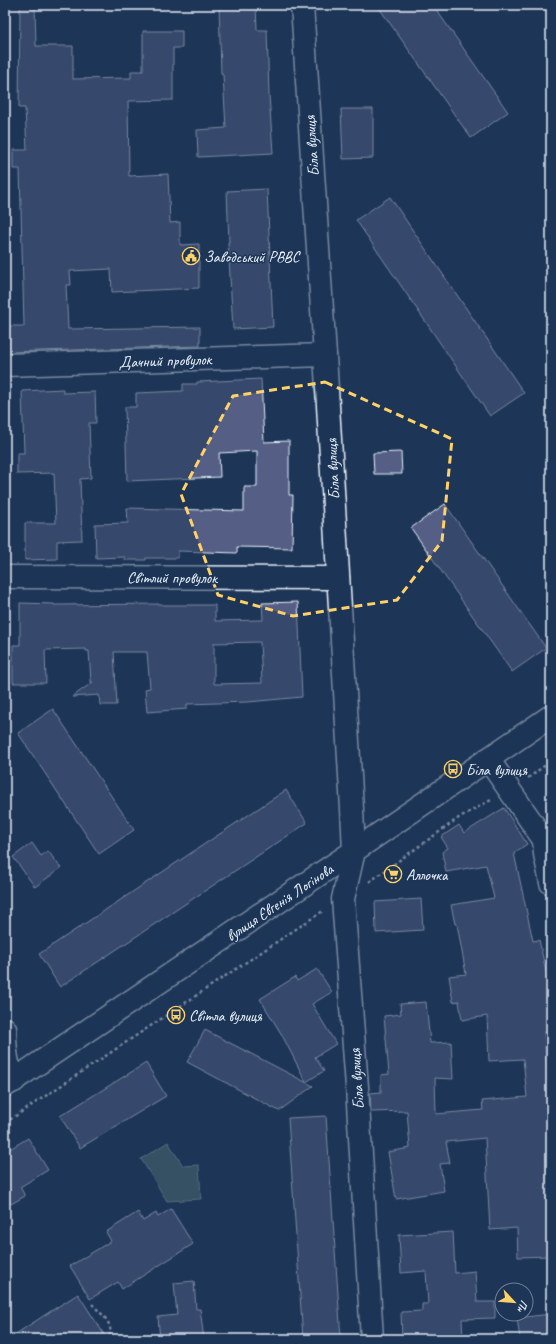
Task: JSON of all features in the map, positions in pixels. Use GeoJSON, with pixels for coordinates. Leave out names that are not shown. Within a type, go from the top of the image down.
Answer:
{"type":"FeatureCollection","features":[{"type":"Feature","properties":{"kind":"street","name":"Біла вулиця"},"geometry":{"type":"LineString","coordinates":[[302,5],[325,355],[354,851],[343,899],[372,1339]]}},
{"type":"Feature","properties":{"kind":"street","name":"Дачний провулок"},"geometry":{"type":"LineString","coordinates":[[5,365],[325,355]]}},
{"type":"Feature","properties":{"kind":"street","name":"Світлий провулок"},"geometry":{"type":"LineString","coordinates":[[5,577],[338,578]]}},
{"type":"Feature","properties":{"kind":"street","name":"вулиця Євгенія Логінова"},"geometry":{"type":"LineString","coordinates":[[9,1083],[354,851],[551,716]]}},
{"type":"Feature","properties":{"kind":"street"},"geometry":{"type":"LineString","coordinates":[[488,759],[544,840],[545,854],[551,883]]}},
{"type":"Feature","properties":{"kind":"street"},"geometry":{"type":"LineString","coordinates":[[5,1029],[5,1046],[9,1083]]}},
{"type":"Feature","properties":{"kind":"path"},"geometry":{"type":"LineString","coordinates":[[368,883],[460,817],[509,791],[551,762]]}},
{"type":"Feature","properties":{"kind":"path"},"geometry":{"type":"LineString","coordinates":[[5,1123],[323,911]]}},
{"type":"Feature","properties":{"kind":"path"},"geometry":{"type":"LineString","coordinates":[[92,1304],[109,1321],[111,1334],[108,1339]]}},
{"type":"Feature","properties":{"kind":"highlighted area"},"geometry":{"type":"Polygon","coordinates":[[[325,382],[452,439],[442,541],[397,600],[293,616],[218,595],[181,494],[233,396],[325,382]]]}},
{"type":"Feature","properties":{"kind":"green space"},"geometry":{"type":"Polygon","coordinates":[[[168,1142],[183,1166],[199,1165],[201,1199],[167,1201],[141,1159],[168,1142]]]}},
{"type":"Feature","properties":{"kind":"building"},"geometry":{"type":"Polygon","coordinates":[[[219,5],[256,5],[257,30],[267,30],[273,153],[198,157],[197,130],[226,128],[223,75],[221,73],[219,5]]]}},
{"type":"Feature","properties":{"kind":"building"},"geometry":{"type":"Polygon","coordinates":[[[377,5],[433,5],[508,112],[471,138],[377,5]]]}},
{"type":"Feature","properties":{"kind":"building"},"geometry":{"type":"Polygon","coordinates":[[[20,7],[35,7],[36,46],[73,46],[73,79],[131,78],[131,71],[143,71],[143,31],[182,31],[182,48],[173,48],[173,100],[128,101],[129,176],[168,174],[170,223],[180,222],[180,245],[199,244],[199,288],[112,292],[111,269],[70,271],[71,285],[66,285],[68,329],[200,327],[200,346],[8,352],[8,326],[24,326],[20,169],[13,169],[13,150],[27,150],[25,108],[19,108],[20,7]]]}},
{"type":"Feature","properties":{"kind":"building"},"geometry":{"type":"Polygon","coordinates":[[[341,109],[373,109],[373,158],[343,159],[341,109]]]}},
{"type":"Feature","properties":{"kind":"building"},"geometry":{"type":"Polygon","coordinates":[[[267,189],[273,327],[233,329],[228,242],[227,191],[267,189]]]}},
{"type":"Feature","properties":{"kind":"building"},"geometry":{"type":"Polygon","coordinates":[[[390,197],[524,393],[490,416],[356,220],[390,197]]]}},
{"type":"Feature","properties":{"kind":"building"},"geometry":{"type":"Polygon","coordinates":[[[261,379],[264,442],[289,441],[289,495],[293,495],[292,548],[237,547],[237,553],[178,551],[178,558],[146,558],[146,560],[125,560],[125,557],[96,558],[95,524],[128,523],[127,508],[244,511],[244,487],[257,487],[257,451],[219,453],[220,477],[127,481],[125,407],[136,407],[136,393],[183,391],[183,384],[197,384],[197,382],[261,379]]]}},
{"type":"Feature","properties":{"kind":"building"},"geometry":{"type":"Polygon","coordinates":[[[63,389],[63,393],[95,392],[96,423],[89,423],[91,478],[80,479],[82,540],[57,541],[57,559],[25,560],[25,523],[56,523],[54,473],[17,474],[17,453],[24,453],[22,391],[63,389]]]}},
{"type":"Feature","properties":{"kind":"building"},"geometry":{"type":"Polygon","coordinates":[[[401,452],[402,474],[374,474],[373,453],[401,452]]]}},
{"type":"Feature","properties":{"kind":"building"},"geometry":{"type":"Polygon","coordinates":[[[445,504],[546,648],[512,672],[411,528],[445,504]]]}},
{"type":"Feature","properties":{"kind":"building"},"geometry":{"type":"Polygon","coordinates":[[[298,602],[302,697],[248,702],[187,704],[187,709],[147,712],[145,689],[150,688],[147,652],[114,652],[117,705],[100,705],[99,695],[72,697],[93,682],[91,682],[89,651],[86,651],[86,649],[45,650],[46,683],[13,683],[13,645],[20,645],[20,603],[54,605],[215,605],[215,621],[263,620],[262,603],[298,602]],[[260,642],[214,643],[214,684],[262,683],[260,642]]]}},
{"type":"Feature","properties":{"kind":"building"},"geometry":{"type":"Polygon","coordinates":[[[53,709],[134,830],[99,854],[18,733],[53,709]]]}},
{"type":"Feature","properties":{"kind":"building"},"geometry":{"type":"Polygon","coordinates":[[[286,790],[307,823],[60,987],[39,954],[286,790]]]}},
{"type":"Feature","properties":{"kind":"building"},"geometry":{"type":"Polygon","coordinates":[[[504,808],[527,844],[514,853],[533,941],[539,940],[547,976],[551,1005],[551,1032],[544,1032],[547,1068],[551,1068],[551,1256],[518,1257],[517,1228],[490,1230],[485,1138],[446,1142],[450,1163],[440,1164],[444,1191],[396,1199],[388,1152],[410,1148],[407,1111],[371,1112],[370,1093],[381,1092],[381,1075],[389,1074],[384,1016],[401,1014],[400,1004],[426,1002],[430,1043],[451,1042],[453,1079],[435,1078],[436,1114],[483,1110],[482,1101],[527,1097],[523,1059],[489,1061],[487,1016],[462,1020],[459,1001],[453,1002],[449,976],[466,974],[457,924],[455,924],[451,905],[494,898],[486,865],[446,872],[442,852],[448,848],[441,837],[459,825],[464,833],[504,808]]]}},
{"type":"Feature","properties":{"kind":"building"},"geometry":{"type":"Polygon","coordinates":[[[32,843],[41,856],[48,851],[61,868],[35,887],[13,857],[32,843]]]}},
{"type":"Feature","properties":{"kind":"building"},"geometry":{"type":"Polygon","coordinates":[[[421,899],[423,930],[376,933],[375,902],[421,899]]]}},
{"type":"Feature","properties":{"kind":"building"},"geometry":{"type":"Polygon","coordinates":[[[317,969],[332,992],[312,1004],[336,1044],[315,1057],[324,1071],[306,1082],[282,1035],[260,999],[295,977],[297,981],[317,969]]]}},
{"type":"Feature","properties":{"kind":"building"},"geometry":{"type":"Polygon","coordinates":[[[205,1030],[313,1086],[279,1111],[187,1062],[205,1030]]]}},
{"type":"Feature","properties":{"kind":"building"},"geometry":{"type":"Polygon","coordinates":[[[146,1063],[166,1096],[80,1148],[60,1116],[146,1063]]]}},
{"type":"Feature","properties":{"kind":"building"},"geometry":{"type":"Polygon","coordinates":[[[326,1116],[341,1339],[303,1339],[288,1118],[326,1116]]]}},
{"type":"Feature","properties":{"kind":"building"},"geometry":{"type":"Polygon","coordinates":[[[28,1138],[48,1170],[20,1187],[25,1196],[11,1204],[5,1196],[5,1152],[28,1138]]]}},
{"type":"Feature","properties":{"kind":"building"},"geometry":{"type":"Polygon","coordinates":[[[171,1209],[193,1244],[122,1289],[118,1282],[90,1299],[70,1266],[111,1241],[106,1232],[138,1212],[143,1221],[156,1213],[158,1217],[171,1209]]]}},
{"type":"Feature","properties":{"kind":"building"},"geometry":{"type":"Polygon","coordinates":[[[453,1232],[455,1273],[475,1271],[477,1302],[494,1302],[494,1318],[462,1319],[463,1339],[402,1339],[401,1312],[422,1311],[422,1304],[428,1304],[426,1271],[401,1273],[399,1235],[453,1232]]]}},
{"type":"Feature","properties":{"kind":"building"},"geometry":{"type":"Polygon","coordinates":[[[194,1281],[196,1309],[200,1309],[204,1339],[160,1339],[158,1317],[177,1315],[174,1283],[194,1281]]]}},
{"type":"Feature","properties":{"kind":"building"},"geometry":{"type":"Polygon","coordinates":[[[78,1294],[107,1339],[8,1339],[51,1311],[78,1294]]]}},
{"type":"Feature","properties":{"kind":"building"},"geometry":{"type":"Polygon","coordinates":[[[551,1314],[551,1339],[520,1339],[518,1322],[534,1322],[534,1316],[551,1314]]]}},
{"type":"Feature","properties":{"kind":"place","name":"Заводський РВВС"},"geometry":{"type":"Point","coordinates":[191,256]}},
{"type":"Feature","properties":{"kind":"place","name":"Біла вулиця"},"geometry":{"type":"Point","coordinates":[453,769]}},
{"type":"Feature","properties":{"kind":"place","name":"Аллочка"},"geometry":{"type":"Point","coordinates":[393,874]}},
{"type":"Feature","properties":{"kind":"place","name":"Світла вулиця"},"geometry":{"type":"Point","coordinates":[176,1015]}}]}
